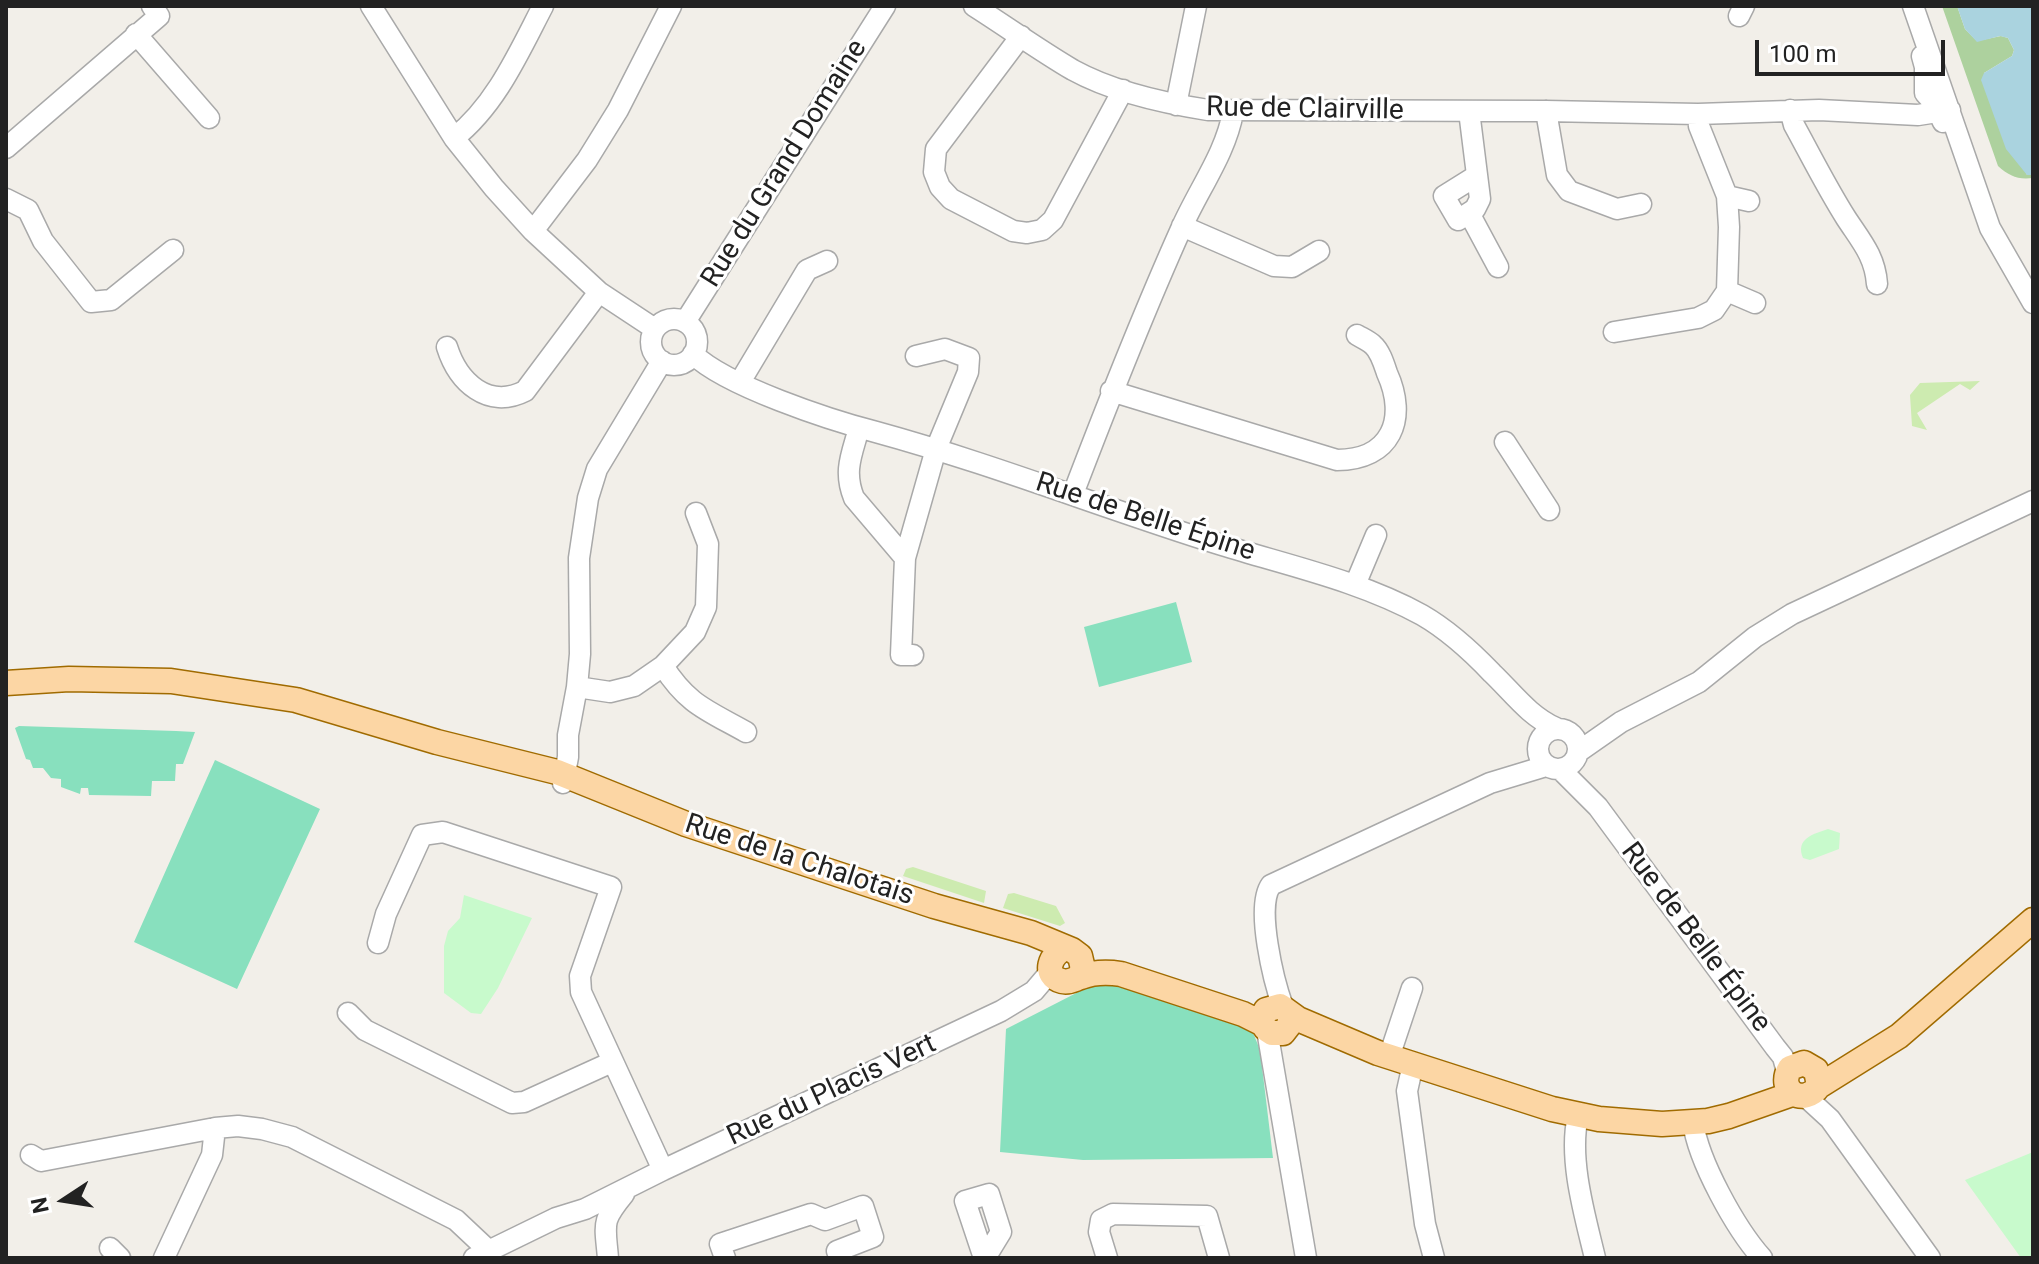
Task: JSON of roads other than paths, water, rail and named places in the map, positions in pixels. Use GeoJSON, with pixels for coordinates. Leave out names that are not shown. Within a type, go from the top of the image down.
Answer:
{"type":"FeatureCollection","features":[{"type":"Feature","properties":{"kind":"main road","name":"Rue de la Chalotais"},"geometry":{"type":"LineString","coordinates":[[6,675],[171,681],[259,693],[338,711],[554,776],[663,816],[934,906],[1028,942],[1066,967]]}},
{"type":"Feature","properties":{"kind":"main road","name":"Rue de la Chalotais"},"geometry":{"type":"LineString","coordinates":[[6,683],[69,679]]}},
{"type":"Feature","properties":{"kind":"main road"},"geometry":{"type":"LineString","coordinates":[[1066,967],[1127,976],[1243,1014],[1276,1019],[1578,1116],[1648,1124],[1693,1122],[1729,1116],[1801,1083],[1859,1062],[1899,1036],[2033,920]]}},
{"type":"Feature","properties":{"kind":"street"},"geometry":{"type":"LineString","coordinates":[[10,136],[159,16],[152,6]]}},
{"type":"Feature","properties":{"kind":"street"},"geometry":{"type":"LineString","coordinates":[[371,6],[454,138],[533,231],[599,292],[655,329]]}},
{"type":"Feature","properties":{"kind":"street"},"geometry":{"type":"LineString","coordinates":[[454,138],[487,104],[543,6]]}},
{"type":"Feature","properties":{"kind":"street"},"geometry":{"type":"LineString","coordinates":[[533,231],[587,160],[618,110],[671,6]]}},
{"type":"Feature","properties":{"kind":"street","name":"Rue du Grand Domaine"},"geometry":{"type":"LineString","coordinates":[[685,322],[885,6]]}},
{"type":"Feature","properties":{"kind":"street","name":"Rue de Clairville"},"geometry":{"type":"LineString","coordinates":[[974,6],[1075,71],[1123,90],[1176,105],[1233,112],[1698,114],[1819,110],[1903,115],[1945,112]]}},
{"type":"Feature","properties":{"kind":"street"},"geometry":{"type":"LineString","coordinates":[[1176,105],[1196,6]]}},
{"type":"Feature","properties":{"kind":"street"},"geometry":{"type":"LineString","coordinates":[[1910,6],[1925,67],[1925,93],[1945,112]]}},
{"type":"Feature","properties":{"kind":"street"},"geometry":{"type":"LineString","coordinates":[[1910,6],[1945,112],[1990,228],[2033,303]]}},
{"type":"Feature","properties":{"kind":"street"},"geometry":{"type":"LineString","coordinates":[[136,34],[209,118]]}},
{"type":"Feature","properties":{"kind":"street"},"geometry":{"type":"LineString","coordinates":[[1021,36],[936,149],[934,172],[940,187],[951,199],[1013,231],[1027,233],[1042,230],[1053,220],[1123,90]]}},
{"type":"Feature","properties":{"kind":"street","name":"Rue de Clairville"},"geometry":{"type":"LineString","coordinates":[[1819,110],[1906,102],[1925,93]]}},
{"type":"Feature","properties":{"kind":"street"},"geometry":{"type":"LineString","coordinates":[[1790,110],[1794,125],[1847,219],[1868,248],[1876,267],[1877,284]]}},
{"type":"Feature","properties":{"kind":"street"},"geometry":{"type":"LineString","coordinates":[[1469,111],[1480,199],[1475,209],[1458,220],[1444,196],[1476,176]]}},
{"type":"Feature","properties":{"kind":"street"},"geometry":{"type":"LineString","coordinates":[[1546,111],[1557,175],[1569,191],[1617,209],[1641,204]]}},
{"type":"Feature","properties":{"kind":"street"},"geometry":{"type":"LineString","coordinates":[[1073,494],[1111,391],[1182,226],[1230,130],[1233,112]]}},
{"type":"Feature","properties":{"kind":"street"},"geometry":{"type":"LineString","coordinates":[[1614,332],[1698,318],[1714,310],[1727,291],[1727,196],[1699,126],[1698,114]]}},
{"type":"Feature","properties":{"kind":"street"},"geometry":{"type":"LineString","coordinates":[[1727,196],[1749,201]]}},
{"type":"Feature","properties":{"kind":"street"},"geometry":{"type":"LineString","coordinates":[[6,199],[28,210],[43,241],[91,302],[111,300],[173,250]]}},
{"type":"Feature","properties":{"kind":"street"},"geometry":{"type":"LineString","coordinates":[[1469,213],[1498,267]]}},
{"type":"Feature","properties":{"kind":"street"},"geometry":{"type":"LineString","coordinates":[[1182,226],[1274,266],[1292,267],[1319,251]]}},
{"type":"Feature","properties":{"kind":"street"},"geometry":{"type":"LineString","coordinates":[[740,382],[807,270],[827,261]]}},
{"type":"Feature","properties":{"kind":"street"},"geometry":{"type":"LineString","coordinates":[[1727,291],[1755,303]]}},
{"type":"Feature","properties":{"kind":"street"},"geometry":{"type":"LineString","coordinates":[[447,347],[459,375],[491,397],[510,399],[525,391],[599,292]]}},
{"type":"Feature","properties":{"kind":"street"},"geometry":{"type":"LineString","coordinates":[[667,320],[685,322],[697,341],[693,354],[682,363],[662,361],[656,356],[651,342],[655,329],[667,320]]}},
{"type":"Feature","properties":{"kind":"street"},"geometry":{"type":"LineString","coordinates":[[1111,391],[1337,460],[1357,460],[1375,450],[1390,435],[1397,414],[1395,390],[1376,347],[1357,335]]}},
{"type":"Feature","properties":{"kind":"street"},"geometry":{"type":"LineString","coordinates":[[913,655],[901,655],[905,558],[936,449],[968,372],[969,358],[945,349],[916,356]]}},
{"type":"Feature","properties":{"kind":"street","name":"Rue de Belle Épine"},"geometry":{"type":"LineString","coordinates":[[693,354],[767,395],[859,428],[936,449],[1223,545],[1355,585],[1435,624],[1490,671],[1558,750],[1801,1083],[1827,1098],[1830,1119],[1930,1258]]}},
{"type":"Feature","properties":{"kind":"street"},"geometry":{"type":"LineString","coordinates":[[554,776],[568,735],[577,687],[580,654],[579,558],[588,498],[597,469],[662,361]]}},
{"type":"Feature","properties":{"kind":"street"},"geometry":{"type":"LineString","coordinates":[[859,428],[847,473],[854,498],[905,558]]}},
{"type":"Feature","properties":{"kind":"street"},"geometry":{"type":"LineString","coordinates":[[1505,442],[1549,510]]}},
{"type":"Feature","properties":{"kind":"street"},"geometry":{"type":"LineString","coordinates":[[1306,1258],[1288,1141],[1269,952],[1265,903],[1271,885],[1621,722],[1699,682],[1755,637],[1792,614],[2033,501]]}},
{"type":"Feature","properties":{"kind":"street"},"geometry":{"type":"LineString","coordinates":[[577,687],[610,692],[634,686],[663,666],[695,632],[706,607],[708,544],[696,513]]}},
{"type":"Feature","properties":{"kind":"street"},"geometry":{"type":"LineString","coordinates":[[1355,585],[1376,535]]}},
{"type":"Feature","properties":{"kind":"street"},"geometry":{"type":"LineString","coordinates":[[663,666],[679,690],[693,703],[746,732]]}},
{"type":"Feature","properties":{"kind":"street"},"geometry":{"type":"LineString","coordinates":[[378,943],[386,914],[422,835],[443,832],[611,887],[580,976],[581,992],[663,1170]]}},
{"type":"Feature","properties":{"kind":"street","name":"Rue du Placis Vert"},"geometry":{"type":"LineString","coordinates":[[482,1255],[556,1218],[595,1217],[629,1187],[1001,1011],[1066,967]]}},
{"type":"Feature","properties":{"kind":"street"},"geometry":{"type":"LineString","coordinates":[[1412,988],[1401,1060],[1425,1224],[1434,1258]]}},
{"type":"Feature","properties":{"kind":"street"},"geometry":{"type":"LineString","coordinates":[[348,1013],[365,1030],[512,1103],[524,1102],[612,1062]]}},
{"type":"Feature","properties":{"kind":"street"},"geometry":{"type":"LineString","coordinates":[[1578,1116],[1575,1133],[1580,1189],[1595,1258]]}},
{"type":"Feature","properties":{"kind":"street"},"geometry":{"type":"LineString","coordinates":[[1693,1122],[1703,1158],[1740,1229],[1762,1258]]}},
{"type":"Feature","properties":{"kind":"street"},"geometry":{"type":"LineString","coordinates":[[31,1155],[41,1161],[238,1126],[292,1137],[456,1220],[482,1255]]}},
{"type":"Feature","properties":{"kind":"street"},"geometry":{"type":"LineString","coordinates":[[164,1258],[212,1155],[215,1128]]}},
{"type":"Feature","properties":{"kind":"street"},"geometry":{"type":"LineString","coordinates":[[725,1258],[720,1244],[811,1214],[825,1220],[863,1206],[873,1237],[838,1254],[825,1220]]}},
{"type":"Feature","properties":{"kind":"street"},"geometry":{"type":"LineString","coordinates":[[1107,1258],[1099,1232],[1101,1220],[1113,1214],[1207,1216],[1219,1258]]}},
{"type":"Feature","properties":{"kind":"street"},"geometry":{"type":"LineString","coordinates":[[595,1217],[607,1258]]}},
{"type":"Feature","properties":{"kind":"water"},"geometry":{"type":"Polygon","coordinates":[[[1957,6],[2033,6],[2033,175],[2027,175],[2006,149],[1981,80],[1984,73],[2012,56],[2014,50],[2008,38],[2000,36],[1977,42],[1965,29],[1957,6]]]}}]}
